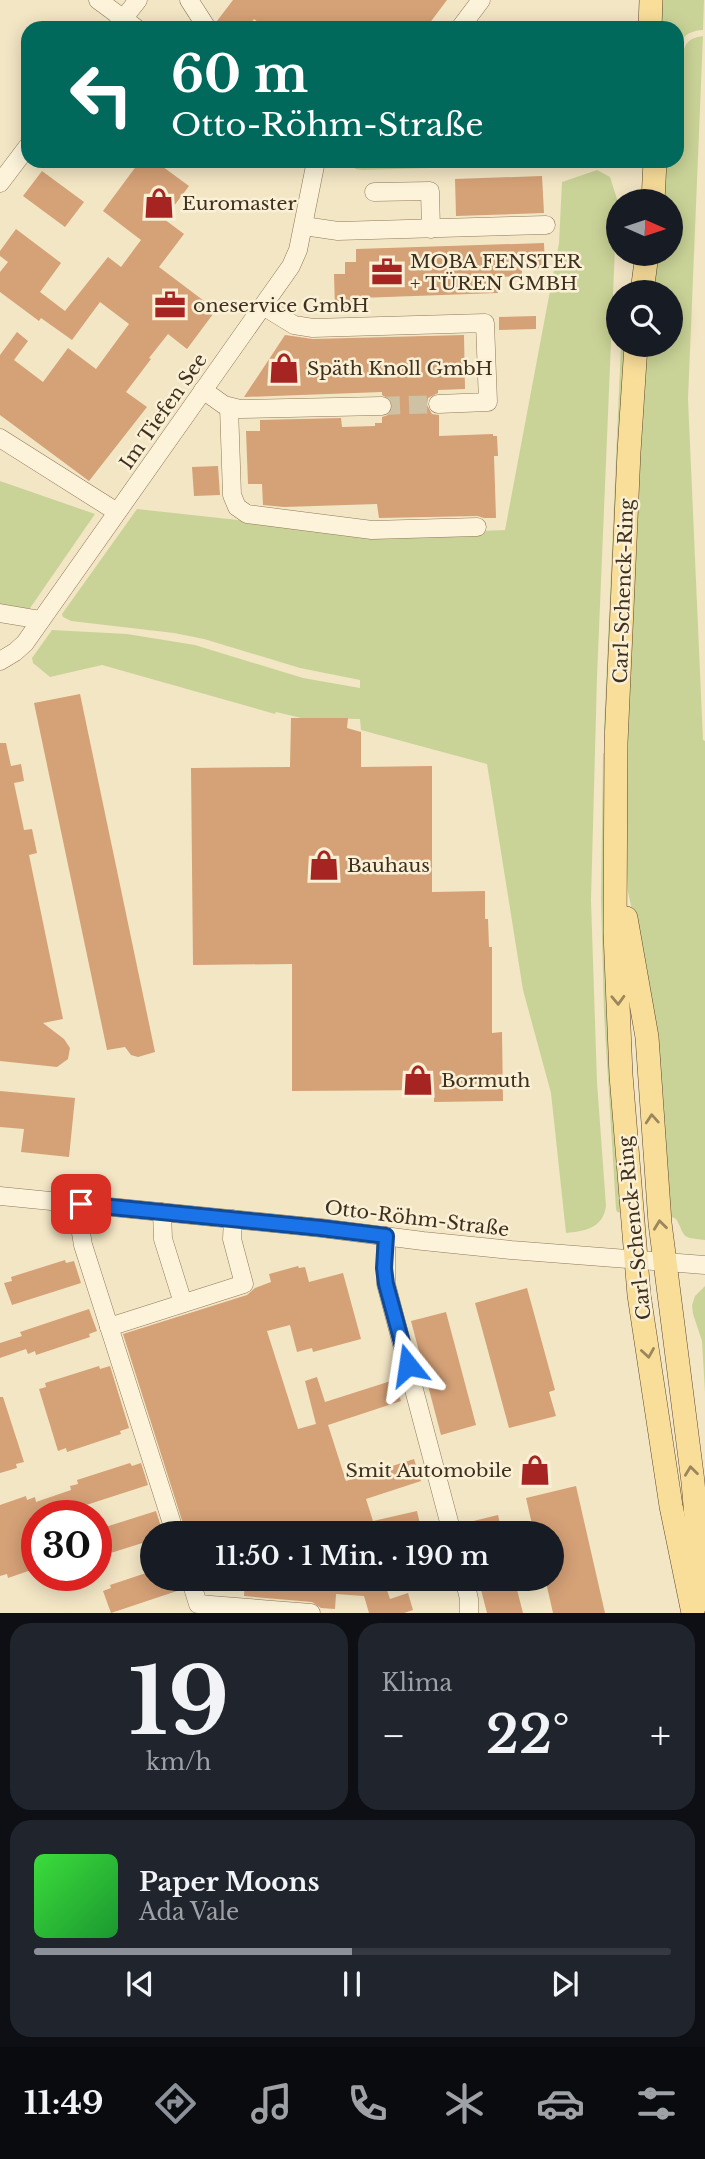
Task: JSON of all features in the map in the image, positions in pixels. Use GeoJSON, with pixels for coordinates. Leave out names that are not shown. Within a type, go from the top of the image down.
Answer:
{"type":"FeatureCollection","features":[{"type":"Feature","properties":{"kind":"main road"},"geometry":{"type":"LineString","coordinates":[[650,21],[651,0]]}},
{"type":"Feature","properties":{"kind":"main road"},"geometry":{"type":"LineString","coordinates":[[638,189],[639,168]]}},
{"type":"Feature","properties":{"kind":"main road"},"geometry":{"type":"LineString","coordinates":[[654,189],[655,168]]}},
{"type":"Feature","properties":{"kind":"main road","name":"Carl-Schenck-Ring"},"geometry":{"type":"LineString","coordinates":[[635,357],[627,498],[615,838],[615,932],[621,1075],[639,1295],[671,1506],[693,1613]]}},
{"type":"Feature","properties":{"kind":"main road","name":"Carl-Schenck-Ring"},"geometry":{"type":"LineString","coordinates":[[615,838],[647,1037],[656,1188],[693,1482],[705,1610]]}},
{"type":"Feature","properties":{"kind":"street"},"geometry":{"type":"LineString","coordinates":[[98,0],[121,21]]}},
{"type":"Feature","properties":{"kind":"street"},"geometry":{"type":"LineString","coordinates":[[127,21],[138,0]]}},
{"type":"Feature","properties":{"kind":"street"},"geometry":{"type":"LineString","coordinates":[[189,0],[202,21]]}},
{"type":"Feature","properties":{"kind":"street"},"geometry":{"type":"LineString","coordinates":[[465,21],[481,0]]}},
{"type":"Feature","properties":{"kind":"street"},"geometry":{"type":"LineString","coordinates":[[0,183],[21,155]]}},
{"type":"Feature","properties":{"kind":"street","name":"Im Tiefen See"},"geometry":{"type":"LineString","coordinates":[[0,661],[20,648],[41,620],[294,261],[304,226],[315,168]]}},
{"type":"Feature","properties":{"kind":"street"},"geometry":{"type":"LineString","coordinates":[[374,192],[430,191],[431,229]]}},
{"type":"Feature","properties":{"kind":"street"},"geometry":{"type":"LineString","coordinates":[[304,226],[338,231],[546,225]]}},
{"type":"Feature","properties":{"kind":"street"},"geometry":{"type":"LineString","coordinates":[[263,306],[294,325],[313,328],[485,323],[488,402],[438,404]]}},
{"type":"Feature","properties":{"kind":"street"},"geometry":{"type":"LineString","coordinates":[[203,390],[229,407],[247,410],[382,406]]}},
{"type":"Feature","properties":{"kind":"street"},"geometry":{"type":"LineString","coordinates":[[229,407],[232,495],[237,507],[247,514],[372,530],[477,527]]}},
{"type":"Feature","properties":{"kind":"street"},"geometry":{"type":"LineString","coordinates":[[0,438],[117,512]]}},
{"type":"Feature","properties":{"kind":"street"},"geometry":{"type":"LineString","coordinates":[[0,613],[41,620]]}},
{"type":"Feature","properties":{"kind":"street","name":"Otto-Röhm-Straße"},"geometry":{"type":"LineString","coordinates":[[0,1196],[636,1261],[705,1265]]}},
{"type":"Feature","properties":{"kind":"street"},"geometry":{"type":"LineString","coordinates":[[81,1204],[81,1238],[171,1521]]}},
{"type":"Feature","properties":{"kind":"street"},"geometry":{"type":"LineString","coordinates":[[162,1212],[163,1239],[183,1303]]}},
{"type":"Feature","properties":{"kind":"street"},"geometry":{"type":"LineString","coordinates":[[109,1327],[244,1284],[232,1239],[233,1219]]}},
{"type":"Feature","properties":{"kind":"street"},"geometry":{"type":"LineString","coordinates":[[386,1236],[386,1284],[449,1521]]}},
{"type":"Feature","properties":{"kind":"street"},"geometry":{"type":"LineString","coordinates":[[194,1591],[198,1604],[311,1613]]}},
{"type":"Feature","properties":{"kind":"street"},"geometry":{"type":"LineString","coordinates":[[467,1591],[469,1613]]}},
{"type":"Feature","properties":{"kind":"green space"},"geometry":{"type":"Polygon","coordinates":[[[661,0],[704,0],[703,30],[693,32],[684,38],[684,21],[662,21],[661,0]]]}},
{"type":"Feature","properties":{"kind":"green space"},"geometry":{"type":"Polygon","coordinates":[[[703,36],[688,399],[705,741],[705,1240],[685,1235],[676,1219],[670,1216],[653,1007],[628,892],[624,813],[644,357],[683,357],[683,280],[653,280],[653,266],[683,266],[683,189],[658,189],[659,168],[684,168],[684,49],[688,42],[703,36]]]}},
{"type":"Feature","properties":{"kind":"green space"},"geometry":{"type":"Polygon","coordinates":[[[354,168],[430,168],[362,170],[354,168]]]}},
{"type":"Feature","properties":{"kind":"green space"},"geometry":{"type":"Polygon","coordinates":[[[597,170],[610,177],[614,189],[606,189],[606,266],[614,266],[614,280],[606,280],[606,357],[610,357],[591,900],[597,1082],[606,1206],[597,1224],[566,1233],[551,1093],[523,990],[487,764],[361,730],[360,719],[301,718],[276,712],[275,714],[102,665],[50,677],[33,663],[32,658],[52,630],[127,634],[195,645],[303,678],[360,688],[360,680],[300,668],[204,639],[71,621],[62,614],[137,509],[374,535],[505,530],[559,243],[562,182],[597,170]]]}},
{"type":"Feature","properties":{"kind":"green space"},"geometry":{"type":"Polygon","coordinates":[[[620,357],[626,357],[606,736],[604,729],[620,357]]]}},
{"type":"Feature","properties":{"kind":"green space"},"geometry":{"type":"Polygon","coordinates":[[[0,481],[95,514],[26,614],[0,610],[0,481]]]}},
{"type":"Feature","properties":{"kind":"green space"},"geometry":{"type":"Polygon","coordinates":[[[606,750],[622,1213],[616,1209],[604,1014],[601,899],[603,754],[606,750]]]}},
{"type":"Feature","properties":{"kind":"green space"},"geometry":{"type":"Polygon","coordinates":[[[705,1286],[705,1393],[702,1341],[692,1305],[695,1296],[705,1286]]]}},
{"type":"Feature","properties":{"kind":"building"},"geometry":{"type":"Polygon","coordinates":[[[233,0],[447,0],[431,21],[217,21],[233,0]]]}},
{"type":"Feature","properties":{"kind":"building"},"geometry":{"type":"Polygon","coordinates":[[[135,168],[165,168],[189,186],[164,219],[184,234],[159,267],[216,310],[187,349],[168,334],[149,358],[151,359],[126,392],[147,407],[89,481],[0,415],[0,355],[17,332],[28,341],[14,360],[43,382],[68,348],[96,369],[129,324],[100,302],[72,340],[41,318],[39,321],[0,292],[0,272],[8,262],[0,256],[0,251],[16,229],[61,263],[40,292],[65,311],[108,257],[121,267],[141,240],[103,211],[135,168]]]}},
{"type":"Feature","properties":{"kind":"building"},"geometry":{"type":"Polygon","coordinates":[[[42,171],[84,202],[65,227],[23,196],[42,171]]]}},
{"type":"Feature","properties":{"kind":"building"},"geometry":{"type":"Polygon","coordinates":[[[542,176],[544,213],[456,216],[455,179],[542,176]]]}},
{"type":"Feature","properties":{"kind":"building"},"geometry":{"type":"Polygon","coordinates":[[[544,243],[545,268],[522,269],[522,276],[498,277],[498,293],[359,298],[359,309],[335,310],[334,274],[345,274],[345,262],[356,262],[356,249],[544,243]]]}},
{"type":"Feature","properties":{"kind":"building"},"geometry":{"type":"Polygon","coordinates":[[[536,316],[536,329],[499,330],[499,317],[536,316]]]}},
{"type":"Feature","properties":{"kind":"building"},"geometry":{"type":"Polygon","coordinates":[[[285,335],[313,339],[464,335],[465,389],[438,390],[438,393],[428,398],[427,405],[432,414],[439,415],[439,436],[497,436],[498,456],[494,456],[496,518],[379,518],[377,504],[284,507],[263,505],[262,484],[248,484],[246,431],[260,431],[260,420],[341,418],[342,427],[375,426],[375,423],[382,423],[382,417],[388,415],[393,406],[391,400],[382,395],[382,392],[244,397],[285,335]]]}},
{"type":"Feature","properties":{"kind":"building"},"geometry":{"type":"Polygon","coordinates":[[[218,466],[220,495],[194,496],[192,467],[218,466]]]}},
{"type":"Feature","properties":{"kind":"building"},"geometry":{"type":"Polygon","coordinates":[[[80,694],[155,1052],[138,1057],[131,1055],[125,1047],[107,1050],[34,703],[80,694]]]}},
{"type":"Feature","properties":{"kind":"building"},"geometry":{"type":"Polygon","coordinates":[[[291,718],[348,718],[347,728],[361,732],[361,767],[432,766],[432,892],[485,891],[485,919],[488,919],[489,947],[492,947],[492,1033],[502,1032],[503,1101],[434,1102],[434,1090],[292,1091],[292,964],[193,965],[191,768],[290,767],[291,718]]]}},
{"type":"Feature","properties":{"kind":"building"},"geometry":{"type":"Polygon","coordinates":[[[0,743],[6,743],[11,766],[21,764],[24,781],[14,783],[24,830],[32,829],[37,853],[29,855],[63,1019],[43,1023],[64,1039],[70,1048],[68,1059],[57,1067],[0,1061],[0,743]]]}},
{"type":"Feature","properties":{"kind":"building"},"geometry":{"type":"Polygon","coordinates":[[[0,1091],[75,1098],[69,1157],[21,1152],[24,1129],[0,1127],[0,1091]]]}},
{"type":"Feature","properties":{"kind":"building"},"geometry":{"type":"Polygon","coordinates":[[[65,1260],[66,1263],[74,1261],[81,1283],[12,1305],[4,1283],[12,1281],[11,1277],[65,1260]]]}},
{"type":"Feature","properties":{"kind":"building"},"geometry":{"type":"Polygon","coordinates":[[[298,1266],[305,1267],[309,1282],[343,1273],[361,1339],[313,1352],[312,1348],[297,1352],[290,1325],[267,1331],[298,1429],[316,1424],[305,1381],[317,1377],[325,1402],[394,1380],[401,1401],[328,1425],[346,1481],[414,1459],[421,1481],[366,1499],[373,1521],[182,1521],[123,1334],[247,1295],[255,1288],[271,1282],[269,1274],[298,1266]]]}},
{"type":"Feature","properties":{"kind":"building"},"geometry":{"type":"Polygon","coordinates":[[[527,1288],[555,1390],[549,1392],[556,1416],[509,1428],[475,1303],[527,1288]]]}},
{"type":"Feature","properties":{"kind":"building"},"geometry":{"type":"Polygon","coordinates":[[[89,1309],[97,1331],[89,1334],[90,1337],[36,1355],[35,1351],[28,1354],[26,1349],[0,1358],[0,1343],[22,1336],[20,1332],[89,1309]]]}},
{"type":"Feature","properties":{"kind":"building"},"geometry":{"type":"Polygon","coordinates":[[[446,1312],[476,1425],[441,1435],[411,1321],[446,1312]]]}},
{"type":"Feature","properties":{"kind":"building"},"geometry":{"type":"Polygon","coordinates":[[[99,1366],[100,1369],[110,1366],[129,1428],[120,1431],[121,1434],[67,1452],[66,1448],[58,1451],[39,1389],[46,1387],[45,1383],[99,1366]]]}},
{"type":"Feature","properties":{"kind":"building"},"geometry":{"type":"Polygon","coordinates":[[[0,1397],[3,1397],[24,1462],[16,1464],[17,1468],[0,1473],[0,1397]]]}},
{"type":"Feature","properties":{"kind":"building"},"geometry":{"type":"Polygon","coordinates":[[[130,1463],[132,1466],[141,1463],[148,1485],[102,1500],[42,1500],[71,1490],[70,1486],[78,1484],[77,1480],[130,1463]]]}},
{"type":"Feature","properties":{"kind":"building"},"geometry":{"type":"Polygon","coordinates":[[[576,1486],[605,1613],[553,1613],[548,1591],[564,1591],[564,1521],[531,1521],[526,1498],[576,1486]]]}},
{"type":"Feature","properties":{"kind":"building"},"geometry":{"type":"Polygon","coordinates":[[[26,1496],[27,1500],[21,1500],[21,1574],[8,1578],[7,1574],[0,1576],[0,1505],[26,1496]]]}},
{"type":"Feature","properties":{"kind":"building"},"geometry":{"type":"Polygon","coordinates":[[[156,1511],[159,1521],[140,1521],[140,1544],[112,1553],[112,1525],[156,1511]]]}},
{"type":"Feature","properties":{"kind":"building"},"geometry":{"type":"Polygon","coordinates":[[[417,1511],[419,1521],[373,1521],[417,1511]]]}},
{"type":"Feature","properties":{"kind":"building"},"geometry":{"type":"Polygon","coordinates":[[[498,1515],[499,1521],[473,1521],[498,1515]]]}},
{"type":"Feature","properties":{"kind":"building"},"geometry":{"type":"Polygon","coordinates":[[[140,1575],[140,1591],[177,1591],[111,1613],[103,1591],[112,1591],[112,1584],[140,1575]]]}},
{"type":"Feature","properties":{"kind":"building"},"geometry":{"type":"Polygon","coordinates":[[[244,1591],[387,1591],[390,1599],[408,1593],[413,1610],[404,1613],[369,1613],[364,1596],[336,1594],[335,1609],[321,1608],[312,1602],[244,1596],[244,1591]]]}},
{"type":"Feature","properties":{"kind":"building"},"geometry":{"type":"Polygon","coordinates":[[[481,1591],[517,1591],[523,1613],[487,1613],[481,1591]]]}},
{"type":"Feature","properties":{"kind":"tunnel"},"geometry":{"type":"LineString","coordinates":[[382,406],[438,404]]}},
{"type":"Feature","properties":{"kind":"place","name":"Euromaster"},"geometry":{"type":"Point","coordinates":[159,203]}},
{"type":"Feature","properties":{"kind":"place","name":"MOBA FENSTER + TÜREN GMBH"},"geometry":{"type":"Point","coordinates":[387,272]}},
{"type":"Feature","properties":{"kind":"place","name":"oneservice GmbH"},"geometry":{"type":"Point","coordinates":[170,305]}},
{"type":"Feature","properties":{"kind":"place","name":"Späth Knoll GmbH"},"geometry":{"type":"Point","coordinates":[284,368]}},
{"type":"Feature","properties":{"kind":"place","name":"Bauhaus"},"geometry":{"type":"Point","coordinates":[324,865]}},
{"type":"Feature","properties":{"kind":"place","name":"Bormuth"},"geometry":{"type":"Point","coordinates":[418,1080]}},
{"type":"Feature","properties":{"kind":"place","name":"Smit Automobile"},"geometry":{"type":"Point","coordinates":[535,1470]}},
{"type":"Feature","properties":{"kind":"route"},"geometry":{"type":"LineString","coordinates":[[81,1204],[386,1236],[386,1284],[408,1365]]}}]}
